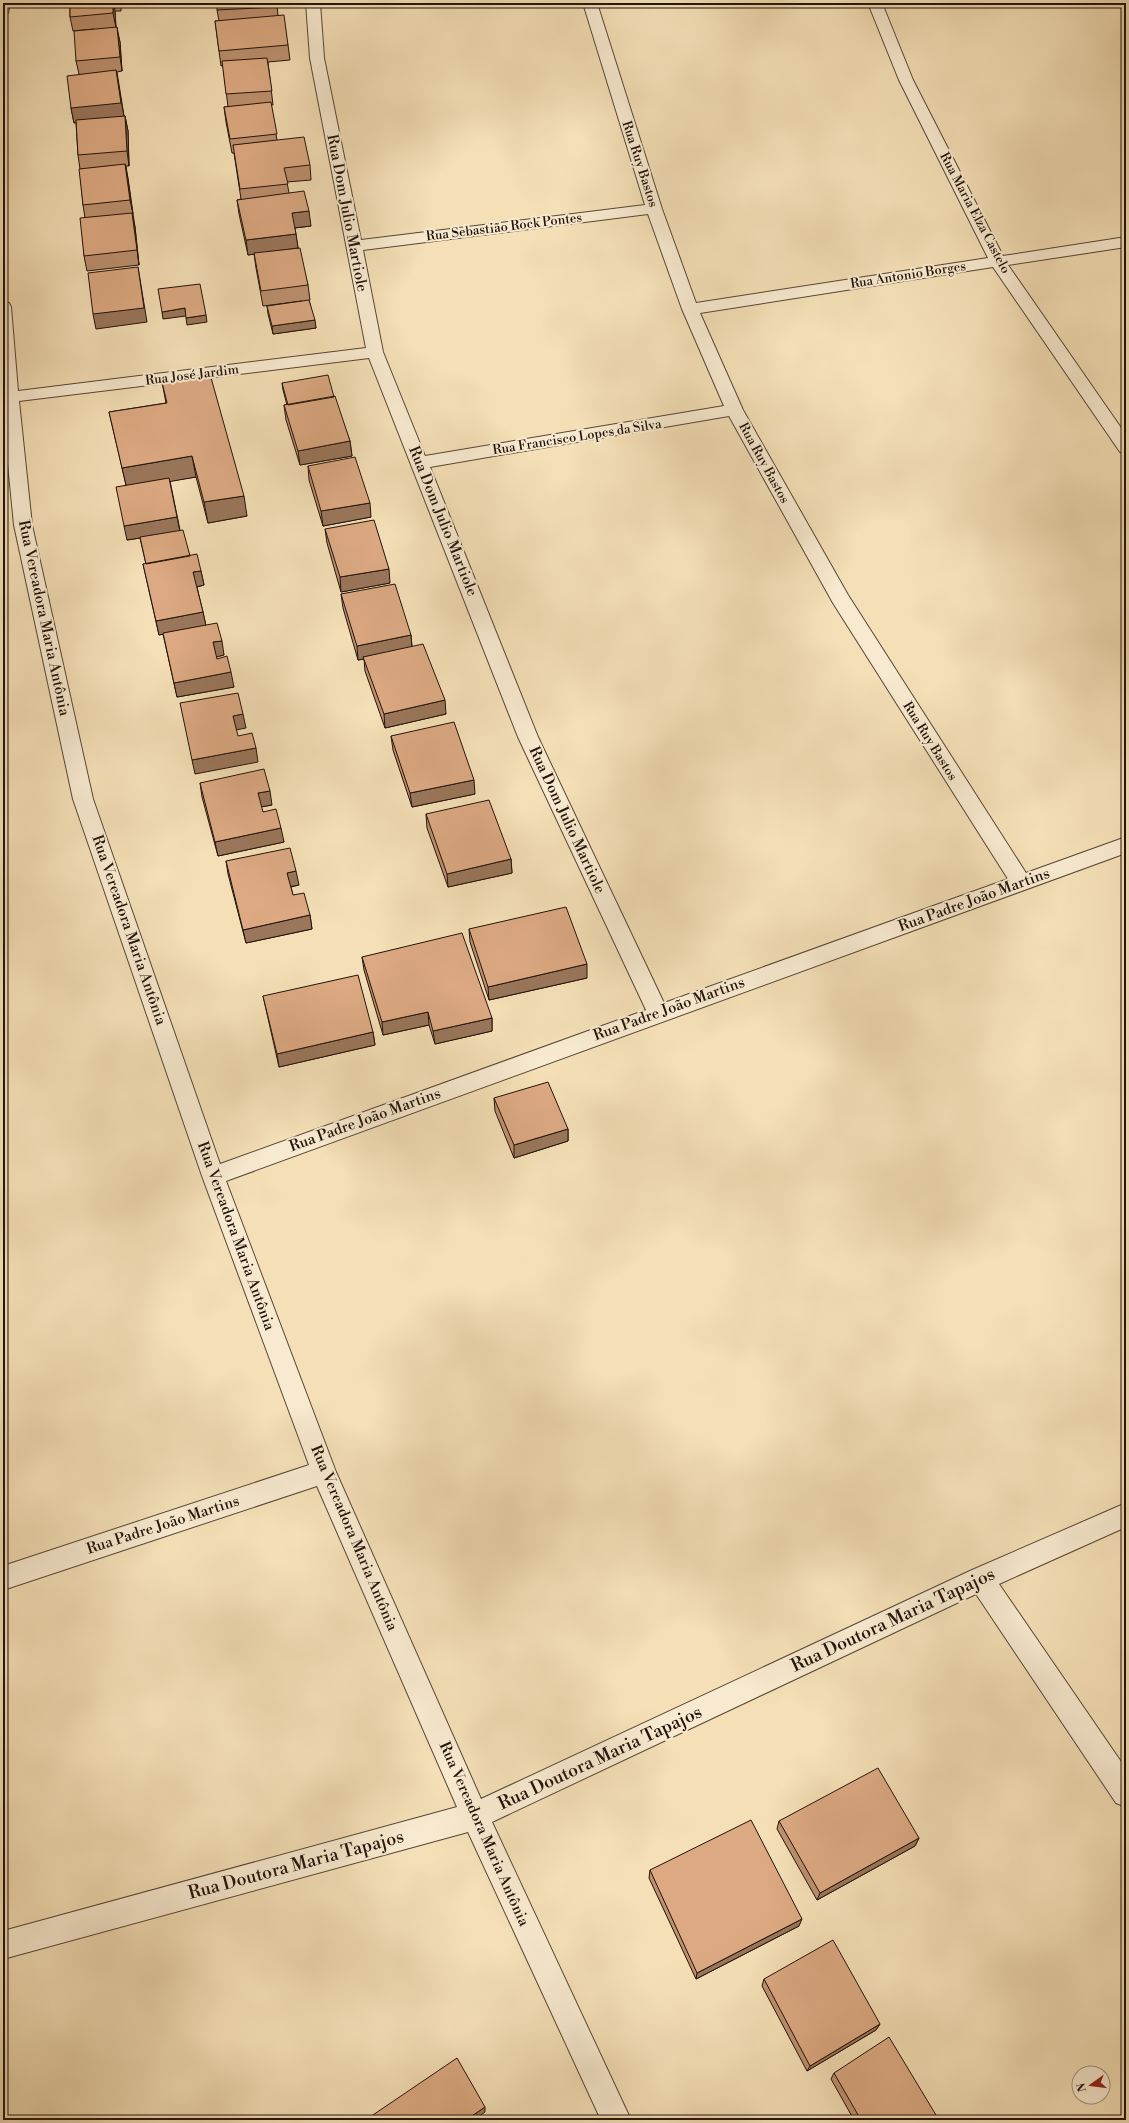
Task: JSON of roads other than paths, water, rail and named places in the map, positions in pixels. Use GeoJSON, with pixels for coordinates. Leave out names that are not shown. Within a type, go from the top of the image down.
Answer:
{"type":"FeatureCollection","features":[{"type":"Feature","properties":{"kind":"street"},"geometry":{"type":"LineString","coordinates":[[3,10],[4,3]]}},
{"type":"Feature","properties":{"kind":"street","name":"Rua Dom Julio Martiole"},"geometry":{"type":"LineString","coordinates":[[313,3],[317,58],[375,352],[528,737],[658,1013]]}},
{"type":"Feature","properties":{"kind":"street","name":"Rua Ruy Bastos"},"geometry":{"type":"LineString","coordinates":[[590,3],[654,209],[690,309],[734,410],[840,598],[1021,883]]}},
{"type":"Feature","properties":{"kind":"street","name":"Rua Maria Elza Castelo"},"geometry":{"type":"LineString","coordinates":[[875,3],[906,80],[997,261],[1126,448]]}},
{"type":"Feature","properties":{"kind":"street","name":"Rua Sebastião Rock Pontes"},"geometry":{"type":"LineString","coordinates":[[353,246],[654,209]]}},
{"type":"Feature","properties":{"kind":"street","name":"Rua Antonio Borges"},"geometry":{"type":"LineString","coordinates":[[690,309],[1126,242]]}},
{"type":"Feature","properties":{"kind":"street","name":"Rua Vereadora Maria Antônia"},"geometry":{"type":"LineString","coordinates":[[3,307],[10,397],[23,525],[83,799],[213,1176],[324,1472],[475,1816],[616,2120]]}},
{"type":"Feature","properties":{"kind":"street","name":"Rua José Jardim"},"geometry":{"type":"LineString","coordinates":[[10,397],[375,352]]}},
{"type":"Feature","properties":{"kind":"street","name":"Rua Francisco Lopes da Silva"},"geometry":{"type":"LineString","coordinates":[[420,463],[734,410]]}},
{"type":"Feature","properties":{"kind":"street","name":"Rua Padre João Martins"},"geometry":{"type":"LineString","coordinates":[[213,1176],[658,1013],[1126,845]]}},
{"type":"Feature","properties":{"kind":"street","name":"Rua Padre João Martins"},"geometry":{"type":"LineString","coordinates":[[3,1578],[324,1472]]}},
{"type":"Feature","properties":{"kind":"street","name":"Rua Doutora Maria Tapajos"},"geometry":{"type":"LineString","coordinates":[[3,1945],[475,1816],[981,1579],[1126,1515]]}},
{"type":"Feature","properties":{"kind":"street"},"geometry":{"type":"LineString","coordinates":[[981,1579],[1126,1794]]}}]}
